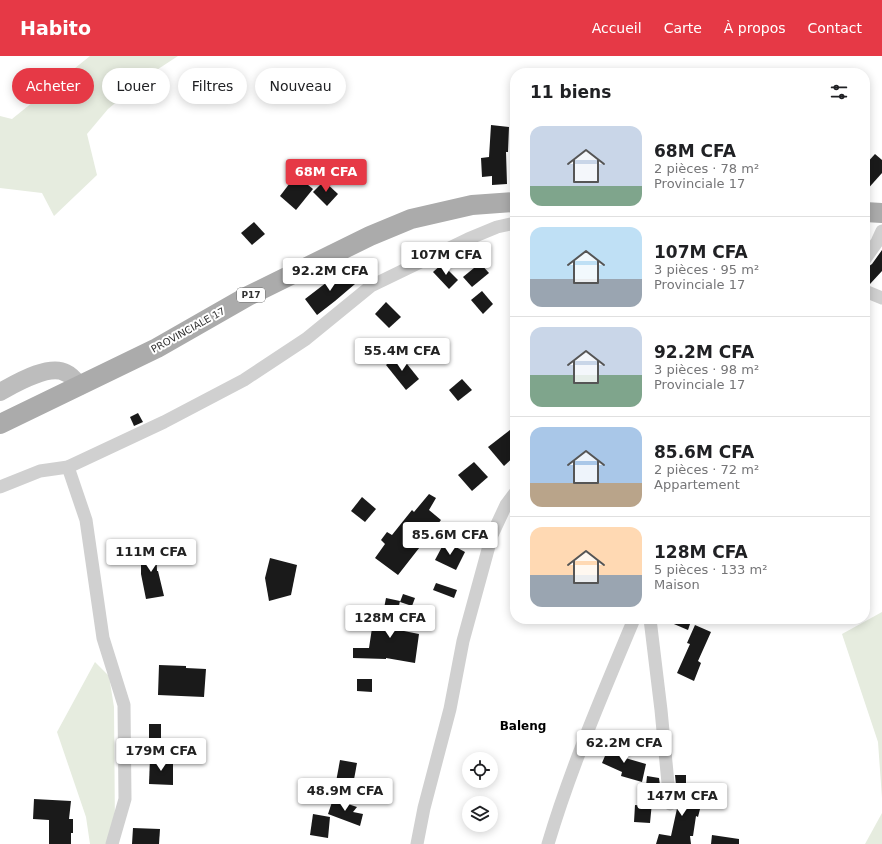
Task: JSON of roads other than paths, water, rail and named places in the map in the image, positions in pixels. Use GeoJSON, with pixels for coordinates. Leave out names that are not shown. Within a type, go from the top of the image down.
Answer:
{"type":"FeatureCollection","features":[{"type":"Feature","properties":{"kind":"main road","name":"PROVINCIALE 17"},"geometry":{"type":"LineString","coordinates":[[0,424],[157,348],[248,296],[370,236],[411,219],[472,205],[510,202]]}},
{"type":"Feature","properties":{"kind":"main road"},"geometry":{"type":"LineString","coordinates":[[870,212],[882,213]]}},
{"type":"Feature","properties":{"kind":"street"},"geometry":{"type":"LineString","coordinates":[[0,487],[40,471],[68,467],[164,422],[244,380],[306,339],[370,286],[497,226],[510,224]]}},
{"type":"Feature","properties":{"kind":"street"},"geometry":{"type":"LineString","coordinates":[[870,252],[882,231]]}},
{"type":"Feature","properties":{"kind":"street"},"geometry":{"type":"LineString","coordinates":[[870,293],[882,298]]}},
{"type":"Feature","properties":{"kind":"street"},"geometry":{"type":"LineString","coordinates":[[0,392],[32,376],[51,371],[66,373],[80,386]]}},
{"type":"Feature","properties":{"kind":"street"},"geometry":{"type":"LineString","coordinates":[[68,467],[86,520],[103,638],[124,705],[125,799],[112,844]]}},
{"type":"Feature","properties":{"kind":"street"},"geometry":{"type":"LineString","coordinates":[[417,844],[424,808],[450,709],[463,641],[492,535],[510,500]]}},
{"type":"Feature","properties":{"kind":"street"},"geometry":{"type":"LineString","coordinates":[[548,844],[558,809],[595,712],[632,624]]}},
{"type":"Feature","properties":{"kind":"street"},"geometry":{"type":"LineString","coordinates":[[651,624],[670,804]]}},
{"type":"Feature","properties":{"kind":"district","name":"Baleng"},"geometry":{"type":"Point","coordinates":[523,726]}}]}
